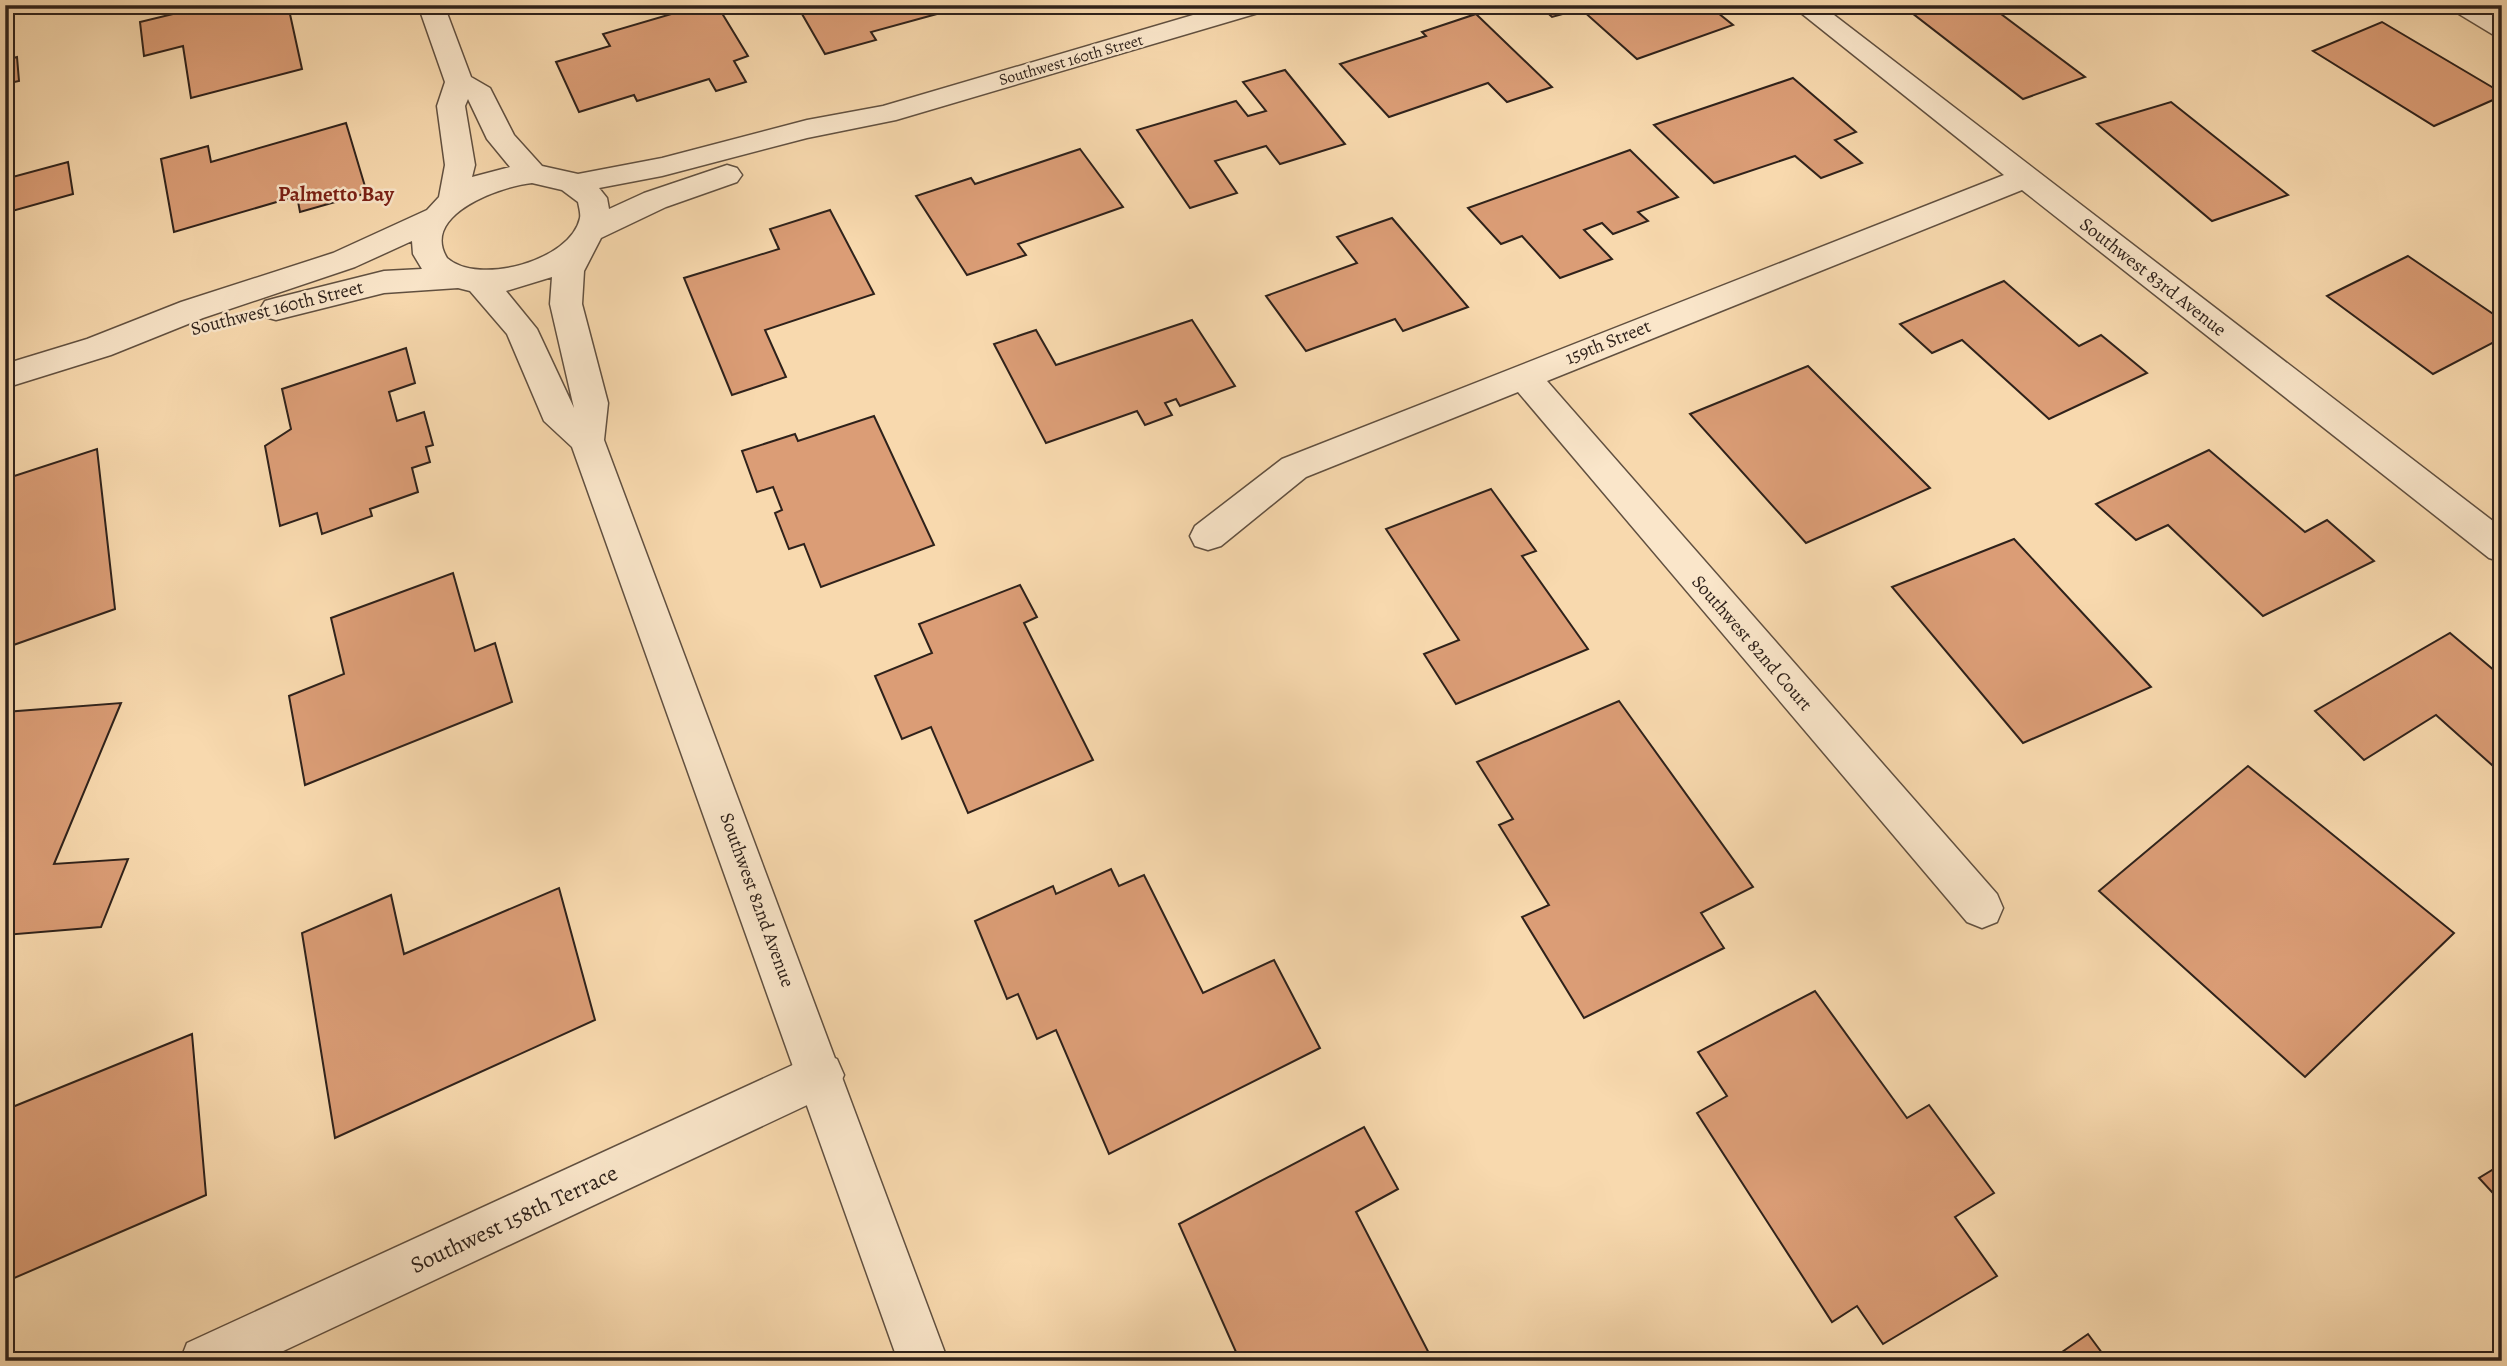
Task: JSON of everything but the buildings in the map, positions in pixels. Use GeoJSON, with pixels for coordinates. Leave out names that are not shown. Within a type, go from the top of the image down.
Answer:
{"type":"FeatureCollection","features":[{"type":"Feature","properties":{"kind":"street"},"geometry":{"type":"LineString","coordinates":[[431,5],[459,82],[451,106],[460,165],[444,209],[427,236],[428,254],[438,268],[468,280],[508,281],[535,274],[560,262],[586,238],[597,213],[592,197],[579,184],[558,176],[532,173],[490,181],[444,209]]}},
{"type":"Feature","properties":{"kind":"street","name":"Southwest 160th Street"},"geometry":{"type":"LineString","coordinates":[[579,184],[662,167],[807,129],[886,114],[1256,5]]}},
{"type":"Feature","properties":{"kind":"street","name":"Southwest 83rd Avenue"},"geometry":{"type":"LineString","coordinates":[[1804,5],[2502,548]]}},
{"type":"Feature","properties":{"kind":"street"},"geometry":{"type":"LineString","coordinates":[[2463,5],[2502,28]]}},
{"type":"Feature","properties":{"kind":"street"},"geometry":{"type":"LineString","coordinates":[[459,82],[480,94],[501,139],[532,173]]}},
{"type":"Feature","properties":{"kind":"street","name":"Southwest 160th Street"},"geometry":{"type":"LineString","coordinates":[[586,238],[654,200],[818,144],[886,114]]}},
{"type":"Feature","properties":{"kind":"street","name":"159th Street"},"geometry":{"type":"LineString","coordinates":[[1208,536],[1294,468],[2025,178]]}},
{"type":"Feature","properties":{"kind":"street","name":"Southwest 160th Street"},"geometry":{"type":"LineString","coordinates":[[5,376],[99,347],[192,310],[362,254],[444,209]]}},
{"type":"Feature","properties":{"kind":"street","name":"Southwest 82nd Avenue"},"geometry":{"type":"LineString","coordinates":[[586,238],[568,271],[565,304],[591,403],[587,439],[923,1361]]}},
{"type":"Feature","properties":{"kind":"street","name":"Southwest 160th Street"},"geometry":{"type":"LineString","coordinates":[[99,347],[197,329],[354,288],[406,280],[468,280]]}},
{"type":"Feature","properties":{"kind":"street","name":"Southwest 82nd Avenue"},"geometry":{"type":"LineString","coordinates":[[468,280],[522,329],[556,412],[587,439]]}},
{"type":"Feature","properties":{"kind":"street","name":"Southwest 82nd Court"},"geometry":{"type":"LineString","coordinates":[[1524,376],[1982,908]]}},
{"type":"Feature","properties":{"kind":"street","name":"Southwest 158th Terrace"},"geometry":{"type":"LineString","coordinates":[[205,1361],[821,1075]]}},
{"type":"Feature","properties":{"kind":"district","name":"Palmetto Bay"},"geometry":{"type":"Point","coordinates":[336,194]}}]}
